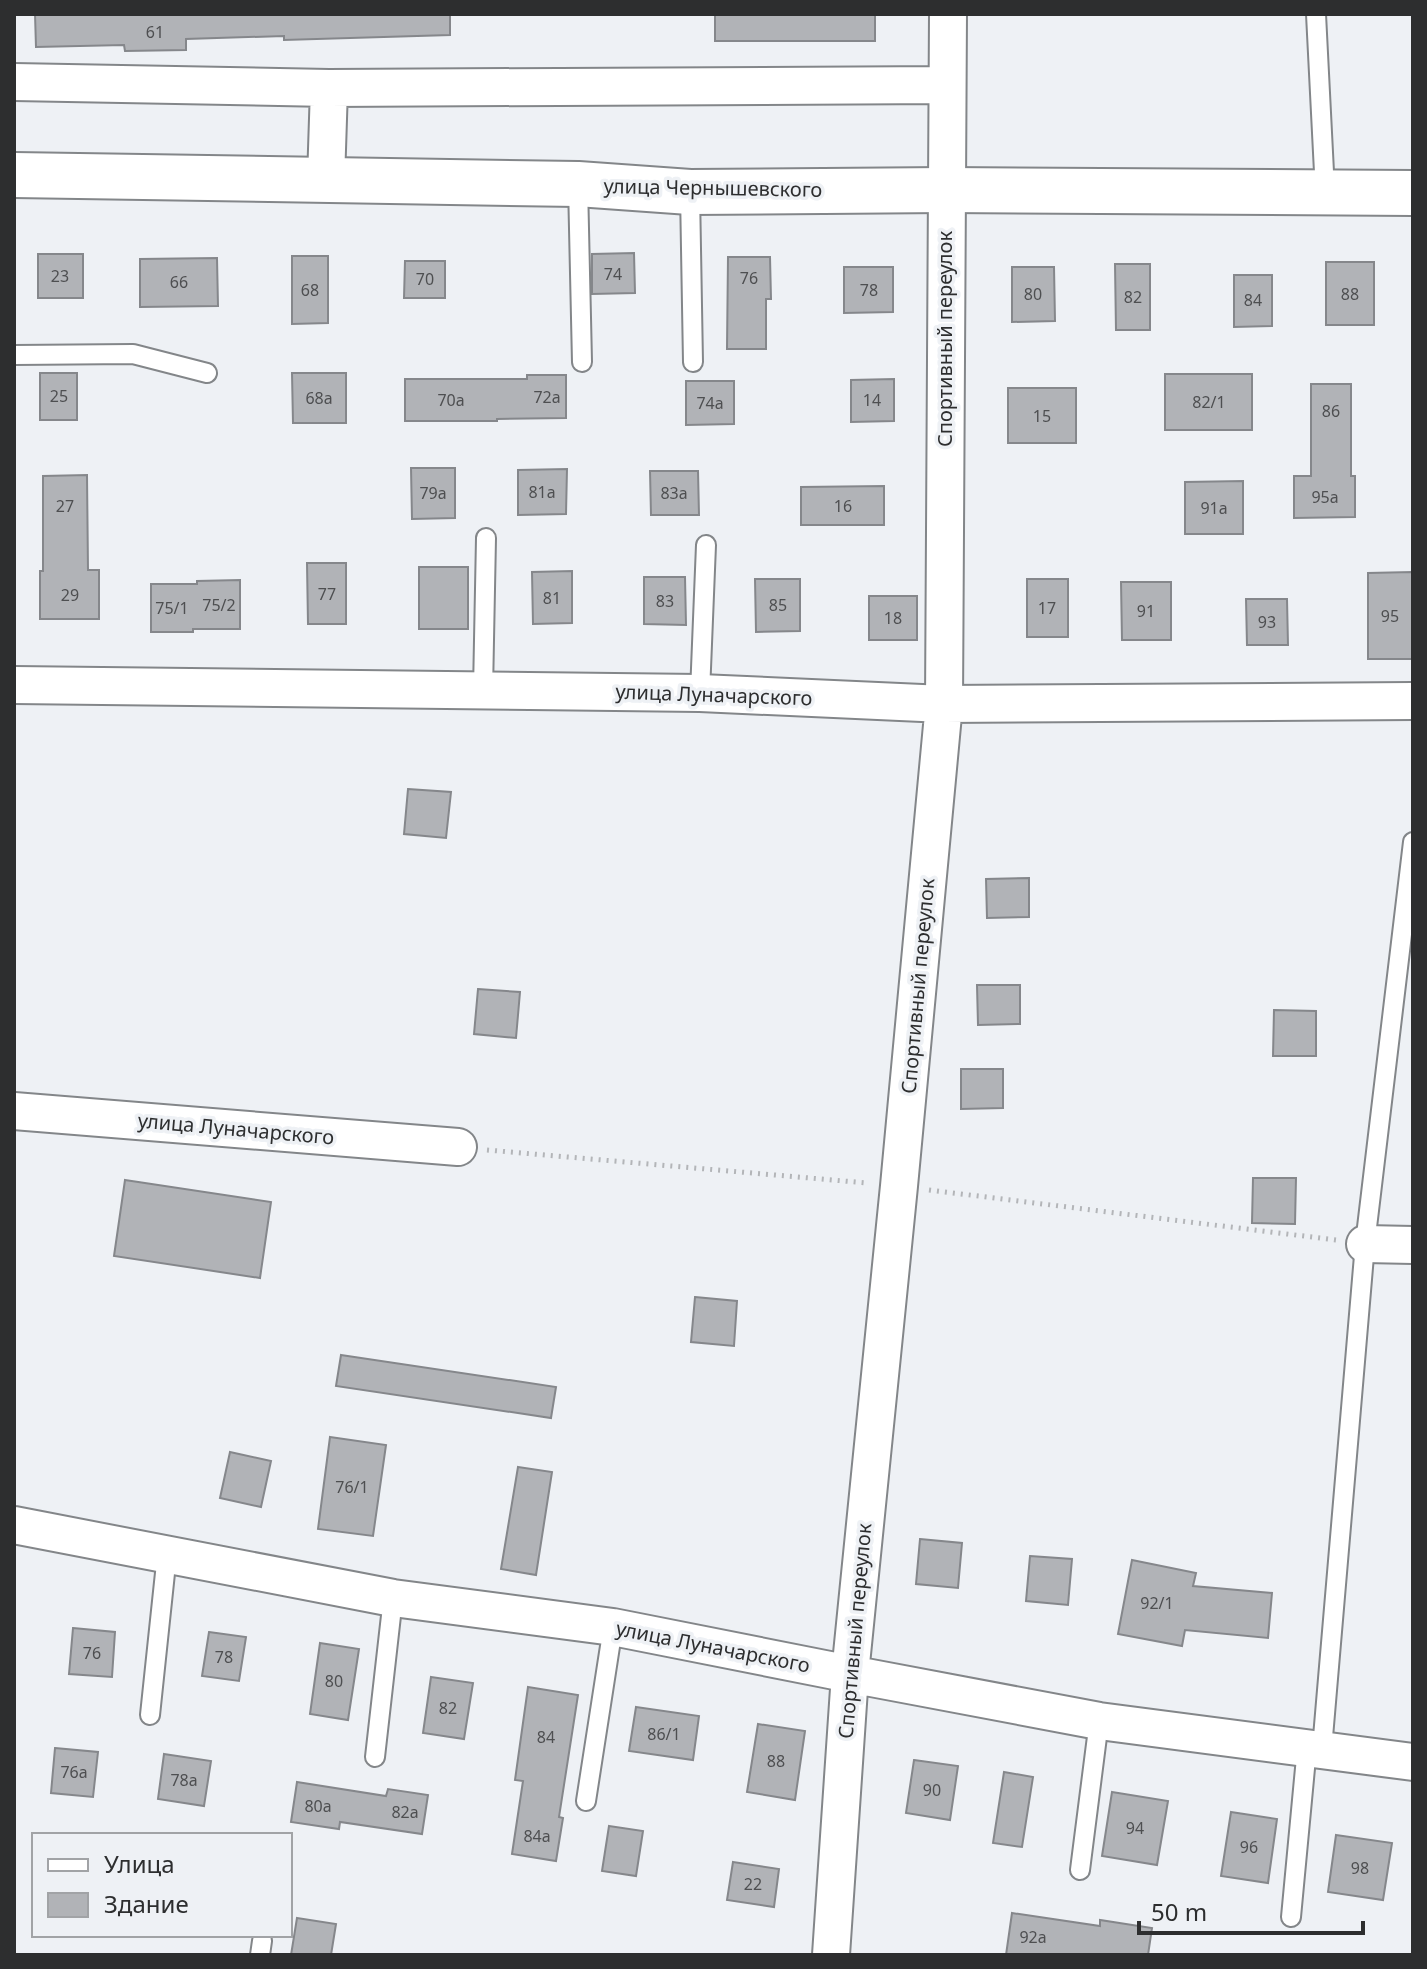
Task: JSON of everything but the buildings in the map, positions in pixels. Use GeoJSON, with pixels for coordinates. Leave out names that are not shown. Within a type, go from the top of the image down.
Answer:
{"type":"FeatureCollection","features":[{"type":"Feature","properties":{"kind":"street","name":"Спортивный переулок"},"geometry":{"type":"LineString","coordinates":[[831,1955],[850,1674],[944,704],[948,14]]}},
{"type":"Feature","properties":{"kind":"street"},"geometry":{"type":"LineString","coordinates":[[14,82],[329,88],[947,85]]}},
{"type":"Feature","properties":{"kind":"street"},"geometry":{"type":"LineString","coordinates":[[326,180],[329,88]]}},
{"type":"Feature","properties":{"kind":"street","name":"улица Чернышевского"},"geometry":{"type":"LineString","coordinates":[[14,175],[578,184],[690,192],[1413,193]]}},
{"type":"Feature","properties":{"kind":"street","name":"улица Луначарского"},"geometry":{"type":"LineString","coordinates":[[14,685],[700,693],[944,704],[1413,701]]}},
{"type":"Feature","properties":{"kind":"street","name":"улица Луначарского"},"geometry":{"type":"LineString","coordinates":[[14,1111],[458,1147]]}},
{"type":"Feature","properties":{"kind":"street"},"geometry":{"type":"LineString","coordinates":[[1365,1244],[1413,1245]]}},
{"type":"Feature","properties":{"kind":"street","name":"улица Луначарского"},"geometry":{"type":"LineString","coordinates":[[14,1525],[393,1598],[613,1627],[1099,1721],[1413,1762]]}},
{"type":"Feature","properties":{"kind":"lane"},"geometry":{"type":"LineString","coordinates":[[1316,14],[1325,192]]}},
{"type":"Feature","properties":{"kind":"lane"},"geometry":{"type":"LineString","coordinates":[[578,184],[582,362]]}},
{"type":"Feature","properties":{"kind":"lane"},"geometry":{"type":"LineString","coordinates":[[690,192],[693,362]]}},
{"type":"Feature","properties":{"kind":"lane"},"geometry":{"type":"LineString","coordinates":[[14,355],[133,354],[207,373]]}},
{"type":"Feature","properties":{"kind":"lane"},"geometry":{"type":"LineString","coordinates":[[483,691],[486,538]]}},
{"type":"Feature","properties":{"kind":"lane"},"geometry":{"type":"LineString","coordinates":[[700,693],[706,545]]}},
{"type":"Feature","properties":{"kind":"lane"},"geometry":{"type":"LineString","coordinates":[[1291,1917],[1314,1748],[1365,1244],[1405,985],[1413,842]]}},
{"type":"Feature","properties":{"kind":"lane"},"geometry":{"type":"LineString","coordinates":[[150,1715],[167,1554]]}},
{"type":"Feature","properties":{"kind":"lane"},"geometry":{"type":"LineString","coordinates":[[375,1757],[393,1598]]}},
{"type":"Feature","properties":{"kind":"lane"},"geometry":{"type":"LineString","coordinates":[[586,1801],[613,1627]]}},
{"type":"Feature","properties":{"kind":"lane"},"geometry":{"type":"LineString","coordinates":[[1080,1870],[1099,1721]]}}]}
